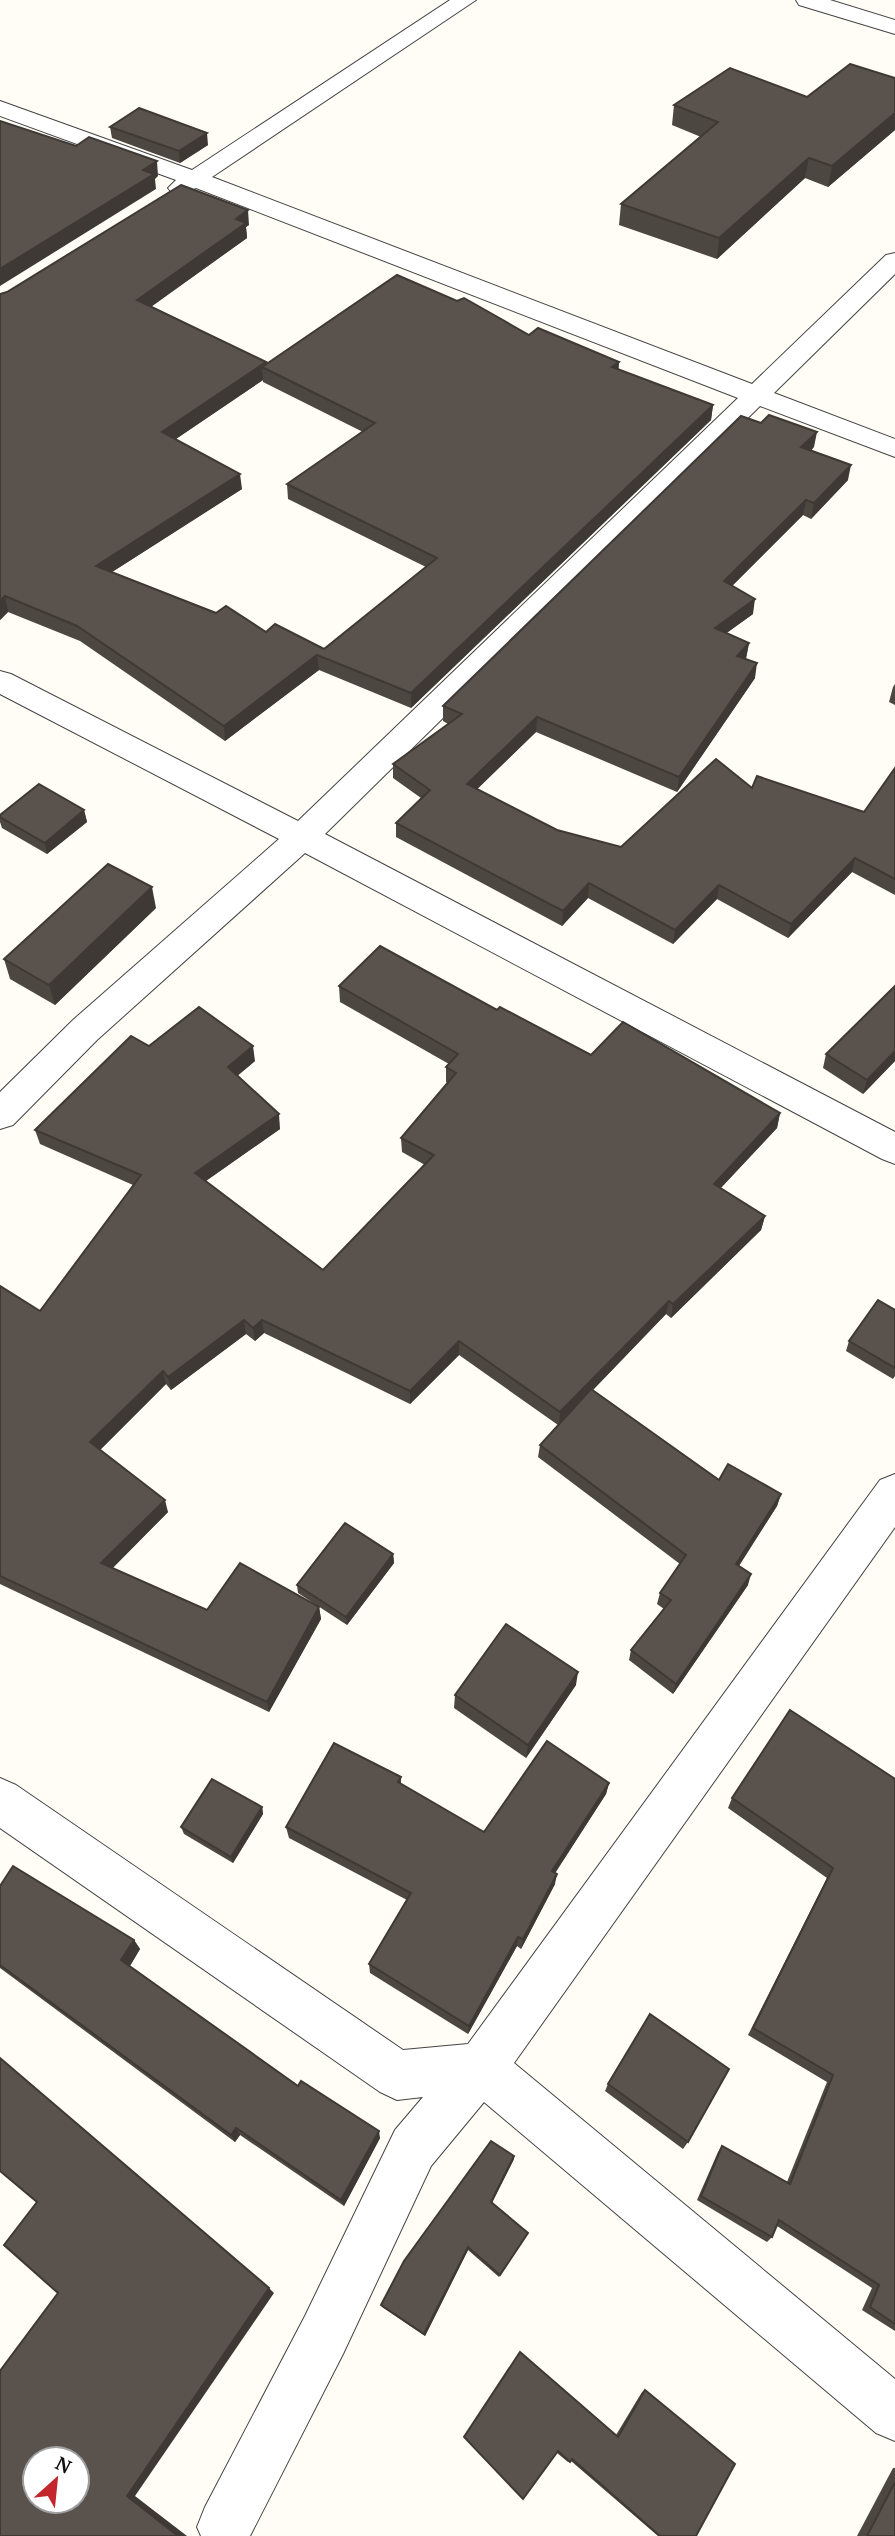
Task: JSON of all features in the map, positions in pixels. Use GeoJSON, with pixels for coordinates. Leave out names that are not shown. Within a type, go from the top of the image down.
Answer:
{"type":"FeatureCollection","features":[{"type":"Feature","properties":{"kind":"street"},"geometry":{"type":"LineString","coordinates":[[160,200],[465,0]]}},
{"type":"Feature","properties":{"kind":"street"},"geometry":{"type":"LineString","coordinates":[[807,0],[895,27]]}},
{"type":"Feature","properties":{"kind":"street"},"geometry":{"type":"LineString","coordinates":[[0,108],[195,179],[895,449]]}},
{"type":"Feature","properties":{"kind":"street"},"geometry":{"type":"LineString","coordinates":[[0,1115],[85,1030],[302,836],[543,605],[895,260]]}},
{"type":"Feature","properties":{"kind":"street"},"geometry":{"type":"LineString","coordinates":[[0,681],[302,836],[895,1149]]}},
{"type":"Feature","properties":{"kind":"street"},"geometry":{"type":"LineString","coordinates":[[225,2527],[324,2335],[413,2148],[481,2067],[895,1493]]}},
{"type":"Feature","properties":{"kind":"street"},"geometry":{"type":"LineString","coordinates":[[0,1801],[397,2075],[481,2067],[895,2414]]}},
{"type":"Feature","properties":{"kind":"building"},"geometry":{"type":"Polygon","coordinates":[[[850,64],[895,78],[895,113],[832,166],[809,158],[719,238],[621,204],[718,122],[674,105],[730,68],[807,97],[850,64]]]}},
{"type":"Feature","properties":{"kind":"building"},"geometry":{"type":"Polygon","coordinates":[[[139,108],[207,133],[179,151],[110,127],[139,108]]]}},
{"type":"Feature","properties":{"kind":"building"},"geometry":{"type":"Polygon","coordinates":[[[0,121],[76,146],[89,137],[157,161],[143,170],[154,174],[0,269],[0,121]]]}},
{"type":"Feature","properties":{"kind":"building"},"geometry":{"type":"Polygon","coordinates":[[[181,185],[248,210],[236,219],[246,223],[137,300],[266,362],[162,432],[240,474],[96,566],[216,613],[226,606],[266,632],[275,624],[324,649],[437,558],[287,484],[375,423],[262,367],[397,275],[457,301],[464,298],[529,335],[538,328],[619,362],[612,367],[713,405],[411,693],[317,655],[224,726],[77,626],[5,596],[0,601],[0,294],[181,185]]]}},
{"type":"Feature","properties":{"kind":"building"},"geometry":{"type":"Polygon","coordinates":[[[769,415],[817,432],[801,447],[851,465],[814,503],[806,500],[724,581],[755,599],[715,628],[749,643],[737,656],[757,663],[679,777],[537,717],[467,784],[557,830],[621,847],[716,759],[752,788],[757,776],[864,812],[895,768],[895,879],[855,858],[791,924],[719,885],[675,930],[589,883],[563,911],[396,823],[430,790],[393,764],[462,714],[443,706],[741,416],[761,423],[769,415]]]}},
{"type":"Feature","properties":{"kind":"building"},"geometry":{"type":"Polygon","coordinates":[[[39,784],[84,810],[45,843],[0,817],[39,784]]]}},
{"type":"Feature","properties":{"kind":"building"},"geometry":{"type":"Polygon","coordinates":[[[108,864],[152,887],[49,985],[4,959],[108,864]]]}},
{"type":"Feature","properties":{"kind":"building"},"geometry":{"type":"Polygon","coordinates":[[[380,946],[497,1010],[500,1007],[591,1055],[623,1022],[780,1113],[714,1184],[765,1216],[673,1304],[669,1301],[560,1412],[459,1341],[410,1391],[262,1320],[253,1328],[244,1320],[168,1377],[163,1371],[90,1442],[165,1500],[101,1563],[207,1610],[240,1563],[319,1607],[267,1702],[0,1576],[0,1286],[40,1311],[141,1175],[35,1130],[131,1036],[149,1046],[199,1007],[253,1046],[228,1067],[279,1114],[195,1173],[323,1270],[434,1155],[401,1138],[456,1073],[446,1067],[458,1054],[339,986],[380,946]]]}},
{"type":"Feature","properties":{"kind":"building"},"geometry":{"type":"Polygon","coordinates":[[[895,986],[895,1051],[867,1080],[826,1054],[895,986]]]}},
{"type":"Feature","properties":{"kind":"building"},"geometry":{"type":"Polygon","coordinates":[[[878,1300],[895,1310],[895,1368],[849,1341],[878,1300]]]}},
{"type":"Feature","properties":{"kind":"building"},"geometry":{"type":"Polygon","coordinates":[[[591,1389],[719,1480],[728,1464],[781,1494],[736,1564],[751,1574],[676,1684],[631,1650],[671,1600],[660,1593],[686,1555],[540,1445],[591,1389]]]}},
{"type":"Feature","properties":{"kind":"building"},"geometry":{"type":"Polygon","coordinates":[[[345,1523],[393,1554],[346,1617],[297,1585],[345,1523]]]}},
{"type":"Feature","properties":{"kind":"building"},"geometry":{"type":"Polygon","coordinates":[[[506,1624],[578,1672],[528,1745],[455,1695],[506,1624]]]}},
{"type":"Feature","properties":{"kind":"building"},"geometry":{"type":"Polygon","coordinates":[[[790,1710],[895,1779],[895,2324],[870,2307],[879,2285],[779,2220],[772,2237],[701,2196],[722,2146],[790,2184],[833,2075],[753,2028],[833,1868],[732,1798],[790,1710]]]}},
{"type":"Feature","properties":{"kind":"building"},"geometry":{"type":"Polygon","coordinates":[[[547,1741],[609,1783],[552,1871],[557,1874],[523,1939],[518,1937],[469,2026],[369,1964],[411,1893],[286,1827],[334,1743],[401,1777],[398,1782],[484,1832],[547,1741]]]}},
{"type":"Feature","properties":{"kind":"building"},"geometry":{"type":"Polygon","coordinates":[[[212,1779],[262,1807],[231,1857],[181,1827],[212,1779]]]}},
{"type":"Feature","properties":{"kind":"building"},"geometry":{"type":"Polygon","coordinates":[[[13,1866],[134,1940],[121,1960],[298,2086],[301,2081],[379,2131],[341,2200],[236,2128],[231,2135],[0,1965],[0,1886],[13,1866]]]}},
{"type":"Feature","properties":{"kind":"building"},"geometry":{"type":"Polygon","coordinates":[[[650,2014],[729,2069],[688,2142],[608,2084],[650,2014]]]}},
{"type":"Feature","properties":{"kind":"building"},"geometry":{"type":"Polygon","coordinates":[[[0,2058],[269,2288],[127,2496],[178,2536],[0,2536],[0,2371],[58,2293],[4,2245],[37,2202],[0,2171],[0,2058]]]}},
{"type":"Feature","properties":{"kind":"building"},"geometry":{"type":"Polygon","coordinates":[[[491,2141],[514,2156],[491,2202],[528,2233],[500,2275],[468,2247],[424,2334],[381,2305],[404,2261],[491,2141]]]}},
{"type":"Feature","properties":{"kind":"building"},"geometry":{"type":"Polygon","coordinates":[[[520,2352],[618,2437],[645,2390],[735,2464],[696,2536],[660,2536],[572,2459],[570,2462],[558,2451],[523,2499],[464,2437],[520,2352]]]}},
{"type":"Feature","properties":{"kind":"building"},"geometry":{"type":"Polygon","coordinates":[[[895,2482],[895,2536],[867,2536],[895,2482]]]}}]}
